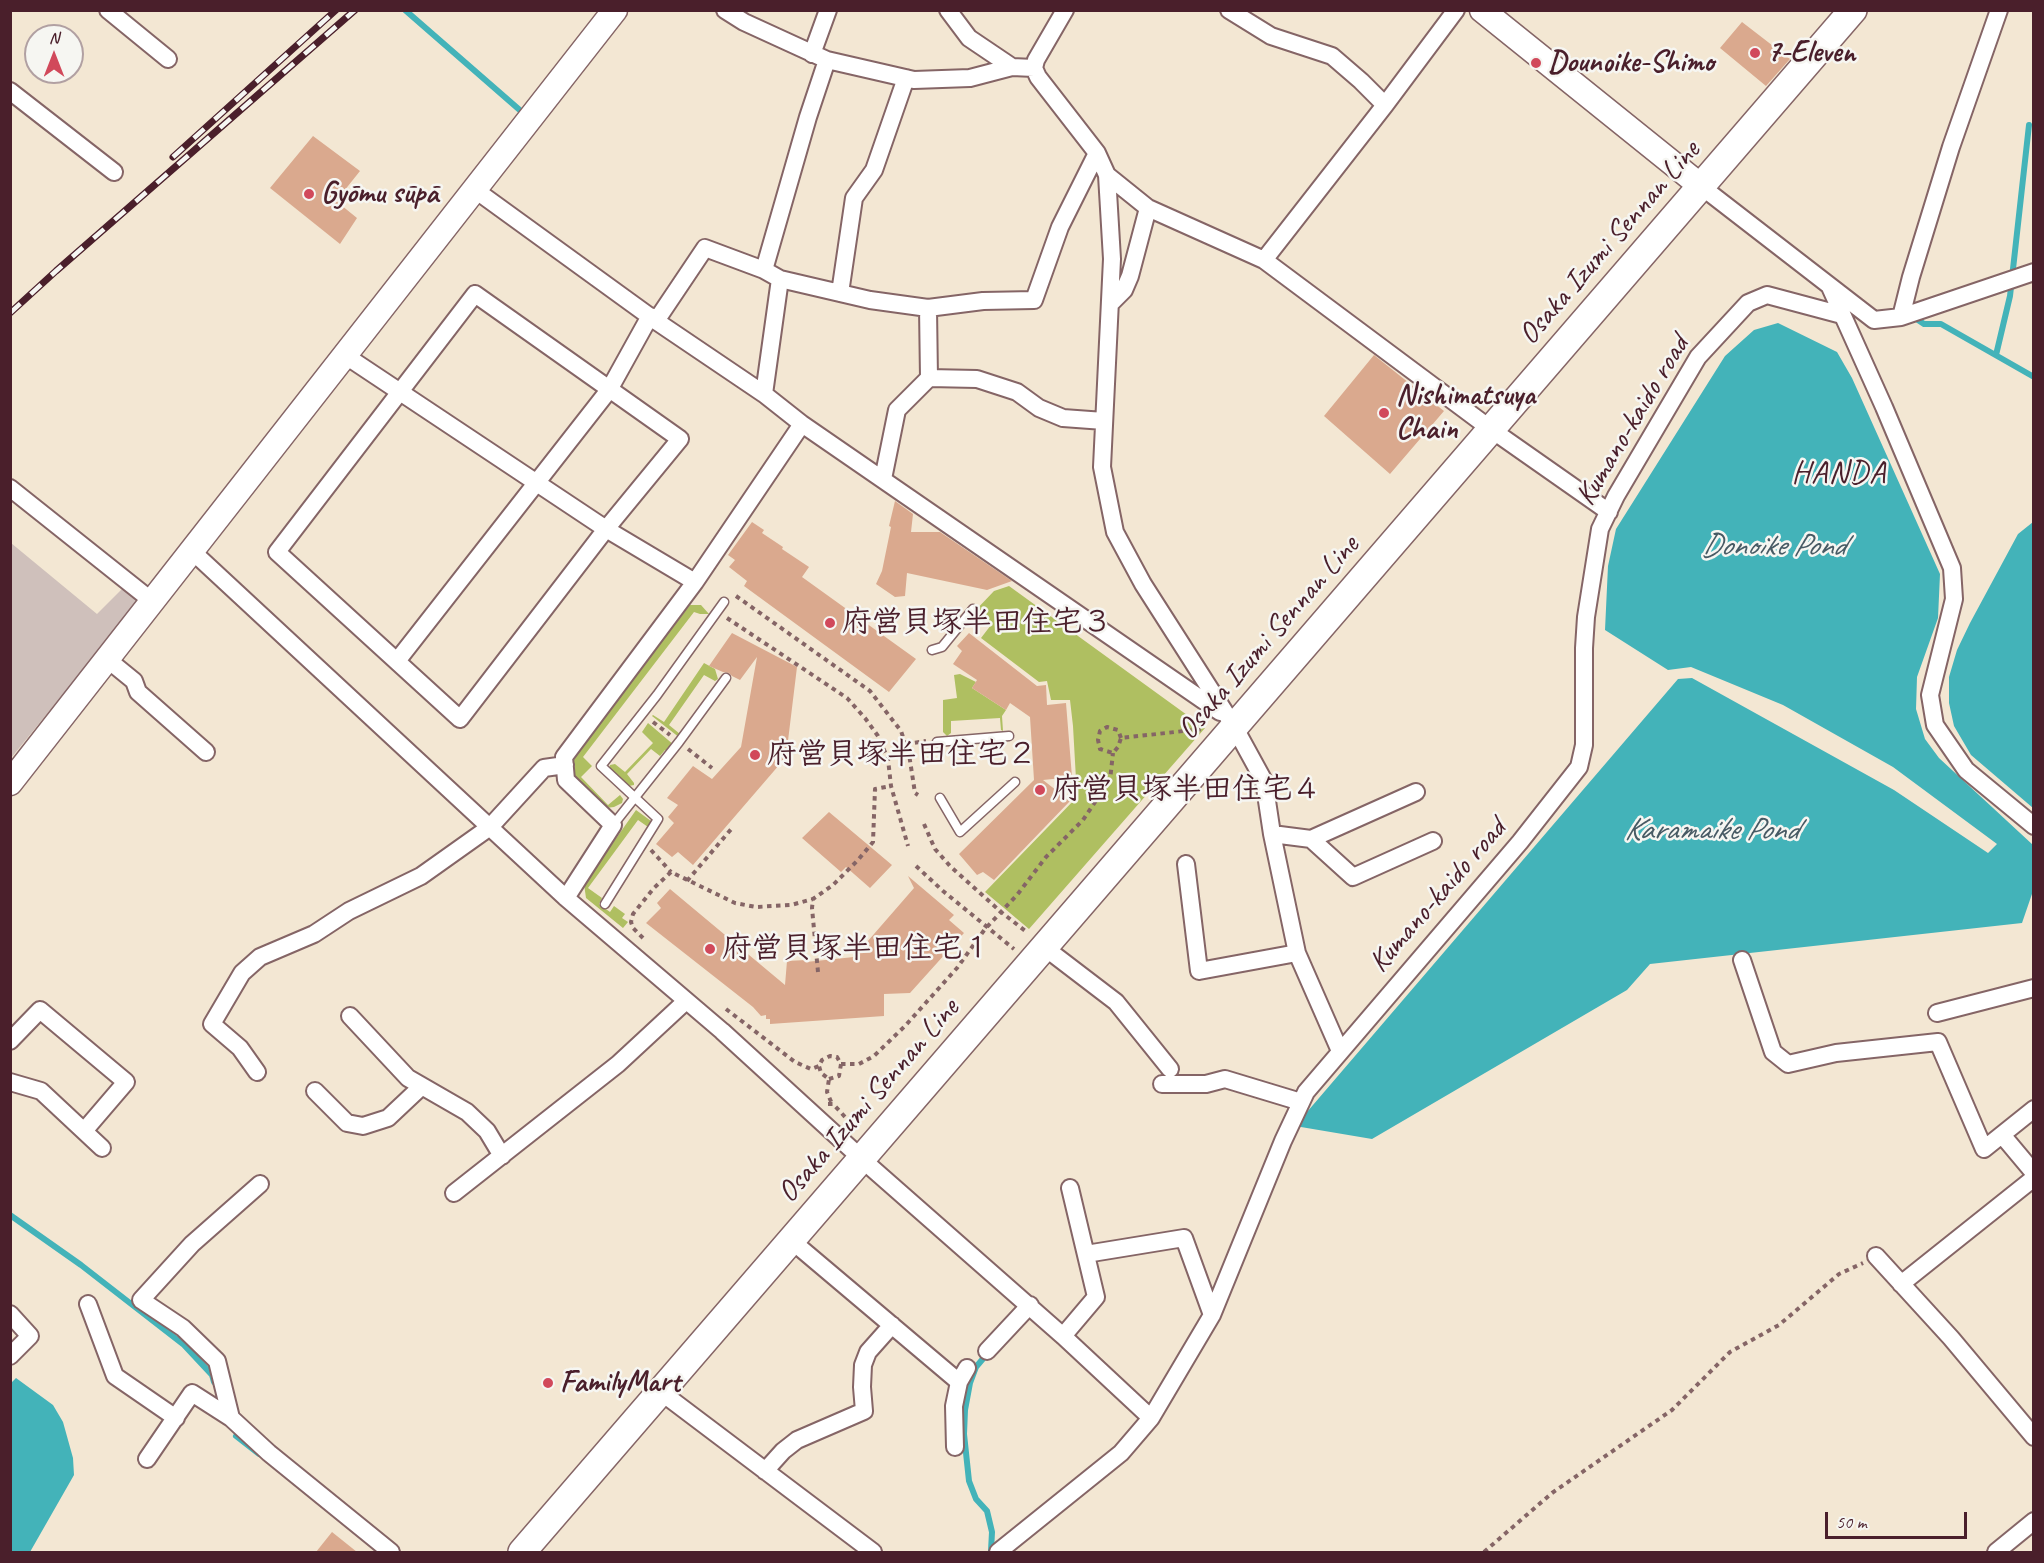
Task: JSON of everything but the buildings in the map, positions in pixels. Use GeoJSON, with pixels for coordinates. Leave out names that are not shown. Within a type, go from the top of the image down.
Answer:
{"type":"FeatureCollection","features":[{"type":"Feature","properties":{"kind":"main road","name":"Osaka Izumi Sennan Line"},"geometry":{"type":"LineString","coordinates":[[522,1552],[863,1160],[1032,945],[1492,430],[1853,10]]}},
{"type":"Feature","properties":{"kind":"street"},"geometry":{"type":"LineString","coordinates":[[108,10],[168,59]]}},
{"type":"Feature","properties":{"kind":"street"},"geometry":{"type":"LineString","coordinates":[[10,783],[615,10]]}},
{"type":"Feature","properties":{"kind":"street"},"geometry":{"type":"LineString","coordinates":[[725,10],[744,22],[820,57],[914,80],[970,78],[1012,67],[1034,68]]}},
{"type":"Feature","properties":{"kind":"street"},"geometry":{"type":"LineString","coordinates":[[764,270],[808,117],[828,10]]}},
{"type":"Feature","properties":{"kind":"street"},"geometry":{"type":"LineString","coordinates":[[948,10],[969,38],[1012,67]]}},
{"type":"Feature","properties":{"kind":"street"},"geometry":{"type":"LineString","coordinates":[[1065,10],[1036,60],[1034,68],[1038,77],[1097,153],[1107,175],[1112,259],[1102,467],[1115,532],[1143,584],[1230,722],[1264,781],[1272,834],[1297,953],[1340,1051]]}},
{"type":"Feature","properties":{"kind":"street"},"geometry":{"type":"LineString","coordinates":[[1229,10],[1271,36],[1332,56],[1385,105]]}},
{"type":"Feature","properties":{"kind":"street"},"geometry":{"type":"LineString","coordinates":[[1264,260],[1456,10]]}},
{"type":"Feature","properties":{"kind":"street"},"geometry":{"type":"LineString","coordinates":[[1482,10],[1702,187],[1874,320],[1901,317],[2020,276]]}},
{"type":"Feature","properties":{"kind":"street"},"geometry":{"type":"LineString","coordinates":[[1901,317],[1951,147],[1999,10]]}},
{"type":"Feature","properties":{"kind":"street"},"geometry":{"type":"LineString","coordinates":[[840,293],[854,198],[874,170],[906,78]]}},
{"type":"Feature","properties":{"kind":"street"},"geometry":{"type":"LineString","coordinates":[[10,91],[114,172]]}},
{"type":"Feature","properties":{"kind":"street"},"geometry":{"type":"LineString","coordinates":[[397,661],[609,390],[653,319],[705,248],[764,270],[780,279],[870,300],[928,308],[983,301],[1034,300],[1059,227],[1097,153]]}},
{"type":"Feature","properties":{"kind":"street"},"geometry":{"type":"LineString","coordinates":[[1107,175],[1148,208],[1264,260],[1492,430],[1609,512]]}},
{"type":"Feature","properties":{"kind":"street"},"geometry":{"type":"LineString","coordinates":[[474,189],[653,319],[764,394],[802,424],[1230,722]]}},
{"type":"Feature","properties":{"kind":"street"},"geometry":{"type":"LineString","coordinates":[[1110,304],[1124,290],[1130,276],[1148,208]]}},
{"type":"Feature","properties":{"kind":"street"},"geometry":{"type":"LineString","coordinates":[[764,394],[780,279]]}},
{"type":"Feature","properties":{"kind":"street"},"geometry":{"type":"LineString","coordinates":[[1830,287],[1952,568],[1954,599],[1930,695],[1935,725],[1966,770],[2034,826]]}},
{"type":"Feature","properties":{"kind":"street"},"geometry":{"type":"LineString","coordinates":[[476,294],[609,390],[680,438],[460,718],[277,552],[476,294]]}},
{"type":"Feature","properties":{"kind":"street","name":"Kumano-kaido road"},"geometry":{"type":"LineString","coordinates":[[998,1552],[1121,1453],[1150,1418],[1212,1315],[1283,1141],[1306,1092],[1521,842],[1579,767],[1584,745],[1586,617],[1600,529],[1698,357],[1748,303],[1767,295],[1842,315]]}},
{"type":"Feature","properties":{"kind":"street"},"geometry":{"type":"LineString","coordinates":[[883,479],[897,410],[929,378],[928,308]]}},
{"type":"Feature","properties":{"kind":"street"},"geometry":{"type":"LineString","coordinates":[[346,356],[606,530],[695,582]]}},
{"type":"Feature","properties":{"kind":"street"},"geometry":{"type":"LineString","coordinates":[[929,378],[977,379],[1017,392],[1039,408],[1064,418],[1104,421]]}},
{"type":"Feature","properties":{"kind":"street"},"geometry":{"type":"LineString","coordinates":[[566,898],[613,825],[567,780],[564,757],[695,582],[802,424]]}},
{"type":"Feature","properties":{"kind":"street"},"geometry":{"type":"LineString","coordinates":[[10,488],[152,601]]}},
{"type":"Feature","properties":{"kind":"street"},"geometry":{"type":"LineString","coordinates":[[192,551],[566,898],[686,1000],[863,1160],[1030,1305],[1150,1418]]}},
{"type":"Feature","properties":{"kind":"street"},"geometry":{"type":"LineString","coordinates":[[107,659],[134,681],[138,692],[206,752]]}},
{"type":"Feature","properties":{"kind":"street"},"geometry":{"type":"LineString","coordinates":[[257,1072],[240,1048],[212,1024],[242,973],[260,957],[314,934],[349,910],[421,876],[490,827],[544,768],[565,765]]}},
{"type":"Feature","properties":{"kind":"street"},"geometry":{"type":"LineString","coordinates":[[1272,834],[1311,839],[1416,792]]}},
{"type":"Feature","properties":{"kind":"street"},"geometry":{"type":"LineString","coordinates":[[1311,839],[1353,877],[1433,841]]}},
{"type":"Feature","properties":{"kind":"street"},"geometry":{"type":"LineString","coordinates":[[1186,864],[1199,971],[1297,953]]}},
{"type":"Feature","properties":{"kind":"street"},"geometry":{"type":"LineString","coordinates":[[1032,945],[1116,1002],[1166,1077],[1206,1084],[1225,1078],[1301,1102]]}},
{"type":"Feature","properties":{"kind":"street"},"geometry":{"type":"LineString","coordinates":[[1742,960],[1773,1052],[1788,1064],[1836,1053],[1938,1042],[1984,1149],[2034,1109]]}},
{"type":"Feature","properties":{"kind":"street"},"geometry":{"type":"LineString","coordinates":[[1937,1013],[2034,988]]}},
{"type":"Feature","properties":{"kind":"street"},"geometry":{"type":"LineString","coordinates":[[454,1193],[618,1064],[686,1000]]}},
{"type":"Feature","properties":{"kind":"street"},"geometry":{"type":"LineString","coordinates":[[10,1041],[40,1010],[126,1082],[84,1131]]}},
{"type":"Feature","properties":{"kind":"street"},"geometry":{"type":"LineString","coordinates":[[350,1016],[408,1078],[467,1112],[487,1131],[502,1156]]}},
{"type":"Feature","properties":{"kind":"street"},"geometry":{"type":"LineString","coordinates":[[10,1082],[41,1091],[102,1148]]}},
{"type":"Feature","properties":{"kind":"street"},"geometry":{"type":"LineString","coordinates":[[315,1090],[347,1123],[363,1126],[388,1118],[422,1086]]}},
{"type":"Feature","properties":{"kind":"street"},"geometry":{"type":"LineString","coordinates":[[2002,1136],[2034,1173]]}},
{"type":"Feature","properties":{"kind":"street"},"geometry":{"type":"LineString","coordinates":[[1901,1284],[2034,1178]]}},
{"type":"Feature","properties":{"kind":"street"},"geometry":{"type":"LineString","coordinates":[[231,1418],[217,1360],[183,1328],[141,1300],[192,1244],[260,1184]]}},
{"type":"Feature","properties":{"kind":"street"},"geometry":{"type":"LineString","coordinates":[[1064,1336],[1096,1297],[1070,1188]]}},
{"type":"Feature","properties":{"kind":"street"},"geometry":{"type":"LineString","coordinates":[[1086,1254],[1184,1238],[1212,1315]]}},
{"type":"Feature","properties":{"kind":"street"},"geometry":{"type":"LineString","coordinates":[[792,1241],[892,1325],[963,1375],[954,1406],[955,1447]]}},
{"type":"Feature","properties":{"kind":"street"},"geometry":{"type":"LineString","coordinates":[[1876,1256],[1951,1338],[2034,1437]]}},
{"type":"Feature","properties":{"kind":"street"},"geometry":{"type":"LineString","coordinates":[[88,1304],[116,1376],[176,1418]]}},
{"type":"Feature","properties":{"kind":"street"},"geometry":{"type":"LineString","coordinates":[[987,1351],[1030,1305]]}},
{"type":"Feature","properties":{"kind":"street"},"geometry":{"type":"LineString","coordinates":[[10,1314],[30,1336],[10,1356]]}},
{"type":"Feature","properties":{"kind":"street"},"geometry":{"type":"LineString","coordinates":[[765,1471],[783,1450],[798,1440],[864,1411],[863,1365],[868,1352],[892,1325]]}},
{"type":"Feature","properties":{"kind":"street"},"geometry":{"type":"LineString","coordinates":[[661,1392],[873,1552]]}},
{"type":"Feature","properties":{"kind":"street"},"geometry":{"type":"LineString","coordinates":[[147,1459],[192,1393],[231,1418],[269,1453],[391,1552]]}},
{"type":"Feature","properties":{"kind":"street"},"geometry":{"type":"LineString","coordinates":[[1996,1552],[2034,1521]]}},
{"type":"Feature","properties":{"kind":"lane"},"geometry":{"type":"LineString","coordinates":[[605,904],[658,819],[601,766],[657,695],[724,602]]}},
{"type":"Feature","properties":{"kind":"lane"},"geometry":{"type":"LineString","coordinates":[[932,650],[942,647],[973,609]]}},
{"type":"Feature","properties":{"kind":"lane"},"geometry":{"type":"LineString","coordinates":[[613,825],[726,678]]}},
{"type":"Feature","properties":{"kind":"lane"},"geometry":{"type":"LineString","coordinates":[[937,742],[1009,736]]}},
{"type":"Feature","properties":{"kind":"lane"},"geometry":{"type":"LineString","coordinates":[[940,798],[960,832],[1015,782]]}},
{"type":"Feature","properties":{"kind":"path"},"geometry":{"type":"LineString","coordinates":[[731,593],[870,691],[901,731],[906,744],[915,793],[918,795]]}},
{"type":"Feature","properties":{"kind":"path"},"geometry":{"type":"LineString","coordinates":[[717,612],[846,698],[878,736],[888,759],[891,786],[908,846]]}},
{"type":"Feature","properties":{"kind":"path"},"geometry":{"type":"LineString","coordinates":[[841,1064],[859,1064],[874,1056],[905,1026],[957,968],[987,927],[1017,895],[1046,857],[1083,820],[1110,780],[1113,753],[1118,747],[1120,732],[1115,728],[1107,727],[1100,730],[1098,740],[1100,749],[1106,753],[1113,753]]}},
{"type":"Feature","properties":{"kind":"path"},"geometry":{"type":"LineString","coordinates":[[1120,738],[1203,728]]}},
{"type":"Feature","properties":{"kind":"path"},"geometry":{"type":"LineString","coordinates":[[906,744],[917,741],[937,742]]}},
{"type":"Feature","properties":{"kind":"path"},"geometry":{"type":"LineString","coordinates":[[643,843],[671,872],[735,903],[756,907],[791,905],[813,898],[833,885],[858,860],[873,842],[875,789],[891,786]]}},
{"type":"Feature","properties":{"kind":"path"},"geometry":{"type":"LineString","coordinates":[[924,824],[935,849],[950,866],[1001,912],[1032,945]]}},
{"type":"Feature","properties":{"kind":"path"},"geometry":{"type":"LineString","coordinates":[[687,881],[733,826]]}},
{"type":"Feature","properties":{"kind":"path"},"geometry":{"type":"LineString","coordinates":[[916,866],[987,927],[1032,945]]}},
{"type":"Feature","properties":{"kind":"path"},"geometry":{"type":"LineString","coordinates":[[649,943],[633,928],[631,922],[633,914],[654,888],[671,872]]}},
{"type":"Feature","properties":{"kind":"path"},"geometry":{"type":"LineString","coordinates":[[813,898],[818,972]]}},
{"type":"Feature","properties":{"kind":"path"},"geometry":{"type":"LineString","coordinates":[[718,1003],[795,1062],[811,1070],[830,1056],[837,1058],[841,1064],[839,1076],[829,1079]]}},
{"type":"Feature","properties":{"kind":"path"},"geometry":{"type":"LineString","coordinates":[[819,1066],[821,1073],[829,1079]]}},
{"type":"Feature","properties":{"kind":"path"},"geometry":{"type":"LineString","coordinates":[[829,1079],[827,1092],[832,1104]]}},
{"type":"Feature","properties":{"kind":"path"},"geometry":{"type":"LineString","coordinates":[[1484,1552],[1552,1493],[1672,1410],[1730,1352],[1779,1325],[1839,1274],[1876,1256]]}},
{"type":"Feature","properties":{"kind":"shaded area"},"geometry":{"type":"Polygon","coordinates":[[[11,543],[97,614],[123,588],[138,602],[11,758],[11,543]]]}},
{"type":"Feature","properties":{"kind":"green space"},"geometry":{"type":"Polygon","coordinates":[[[1009,586],[1205,728],[1029,929],[985,892],[1077,797],[1073,726],[1070,700],[1051,700],[1047,681],[1039,682],[981,638],[991,625],[973,613],[994,591],[1009,586]]]}},
{"type":"Feature","properties":{"kind":"green space"},"geometry":{"type":"Polygon","coordinates":[[[690,605],[701,605],[709,614],[694,612],[583,757],[592,766],[581,777],[608,805],[620,795],[623,799],[622,803],[606,808],[573,775],[571,764],[574,755],[690,605]]]}},
{"type":"Feature","properties":{"kind":"green space"},"geometry":{"type":"Polygon","coordinates":[[[704,663],[715,669],[718,679],[715,681],[704,675],[669,725],[680,734],[680,738],[652,716],[664,722],[704,663]]]}},
{"type":"Feature","properties":{"kind":"green space"},"geometry":{"type":"Polygon","coordinates":[[[960,674],[976,682],[972,688],[1006,710],[1002,716],[1003,731],[1000,718],[951,721],[951,733],[947,736],[943,732],[943,700],[957,698],[954,675],[960,674]]]}},
{"type":"Feature","properties":{"kind":"green space"},"geometry":{"type":"Polygon","coordinates":[[[648,723],[674,745],[660,756],[651,749],[627,774],[634,783],[629,786],[609,769],[610,765],[615,764],[625,772],[653,743],[642,732],[648,723]]]}},
{"type":"Feature","properties":{"kind":"green space"},"geometry":{"type":"Polygon","coordinates":[[[636,810],[651,821],[648,827],[638,820],[588,888],[602,898],[599,904],[610,912],[614,906],[625,914],[622,918],[628,922],[623,928],[586,898],[584,884],[636,810]]]}},
{"type":"Feature","properties":{"kind":"water"},"geometry":{"type":"Polygon","coordinates":[[[1778,323],[1837,352],[1852,378],[1940,574],[1938,618],[1917,677],[1916,709],[1925,739],[1939,758],[2033,845],[2033,891],[2022,923],[1650,964],[1627,990],[1372,1139],[1295,1126],[1678,679],[1692,678],[1894,790],[1988,853],[1997,844],[1893,767],[1783,705],[1691,667],[1668,670],[1605,630],[1608,566],[1616,529],[1725,356],[1754,330],[1778,323]]]}},
{"type":"Feature","properties":{"kind":"water"},"geometry":{"type":"Polygon","coordinates":[[[2033,522],[2033,808],[1971,755],[1954,726],[1949,703],[1949,677],[1957,650],[1970,623],[2018,534],[2033,522]]]}},
{"type":"Feature","properties":{"kind":"water"},"geometry":{"type":"Polygon","coordinates":[[[16,1378],[53,1405],[63,1422],[73,1458],[74,1475],[30,1552],[11,1552],[10,1384],[16,1378]]]}},
{"type":"Feature","properties":{"kind":"waterway"},"geometry":{"type":"LineString","coordinates":[[405,10],[522,112]]}},
{"type":"Feature","properties":{"kind":"waterway"},"geometry":{"type":"LineString","coordinates":[[1996,355],[2010,296],[2029,125]]}},
{"type":"Feature","properties":{"kind":"waterway"},"geometry":{"type":"LineString","coordinates":[[1915,318],[1924,324],[1941,324],[2034,377]]}},
{"type":"Feature","properties":{"kind":"waterway"},"geometry":{"type":"LineString","coordinates":[[10,1215],[81,1265],[184,1345],[212,1375],[214,1382]]}},
{"type":"Feature","properties":{"kind":"waterway"},"geometry":{"type":"LineString","coordinates":[[987,1354],[976,1367],[970,1383],[965,1410],[964,1434],[969,1481],[976,1499],[987,1511],[992,1532],[991,1551]]}},
{"type":"Feature","properties":{"kind":"waterway"},"geometry":{"type":"LineString","coordinates":[[236,1436],[259,1454]]}},
{"type":"Feature","properties":{"kind":"railway"},"geometry":{"type":"LineString","coordinates":[[173,157],[336,10]]}},
{"type":"Feature","properties":{"kind":"railway"},"geometry":{"type":"LineString","coordinates":[[10,313],[355,10]]}},
{"type":"Feature","properties":{"kind":"place","name":"7-Eleven"},"geometry":{"type":"Point","coordinates":[1755,53]}},
{"type":"Feature","properties":{"kind":"place","name":"Dounoike-Shimo"},"geometry":{"type":"Point","coordinates":[1536,63]}},
{"type":"Feature","properties":{"kind":"place","name":"Gyōmu sūpā"},"geometry":{"type":"Point","coordinates":[309,194]}},
{"type":"Feature","properties":{"kind":"place","name":"Nishimatsuya Chain"},"geometry":{"type":"Point","coordinates":[1384,413]}},
{"type":"Feature","properties":{"kind":"place","name":"府営貝塚半田住宅３"},"geometry":{"type":"Point","coordinates":[830,623]}},
{"type":"Feature","properties":{"kind":"place","name":"府営貝塚半田住宅２"},"geometry":{"type":"Point","coordinates":[755,755]}},
{"type":"Feature","properties":{"kind":"place","name":"府営貝塚半田住宅４"},"geometry":{"type":"Point","coordinates":[1040,790]}},
{"type":"Feature","properties":{"kind":"place","name":"府営貝塚半田住宅１"},"geometry":{"type":"Point","coordinates":[710,949]}},
{"type":"Feature","properties":{"kind":"place","name":"FamilyMart"},"geometry":{"type":"Point","coordinates":[548,1383]}},
{"type":"Feature","properties":{"kind":"district","name":"HANDA"},"geometry":{"type":"Point","coordinates":[1839,474]}},
{"type":"Feature","properties":{"kind":"water label","name":"Donoike Pond"},"geometry":{"type":"Point","coordinates":[1773,547]}},
{"type":"Feature","properties":{"kind":"water label","name":"Karamaike Pond"},"geometry":{"type":"Point","coordinates":[1711,831]}}]}
